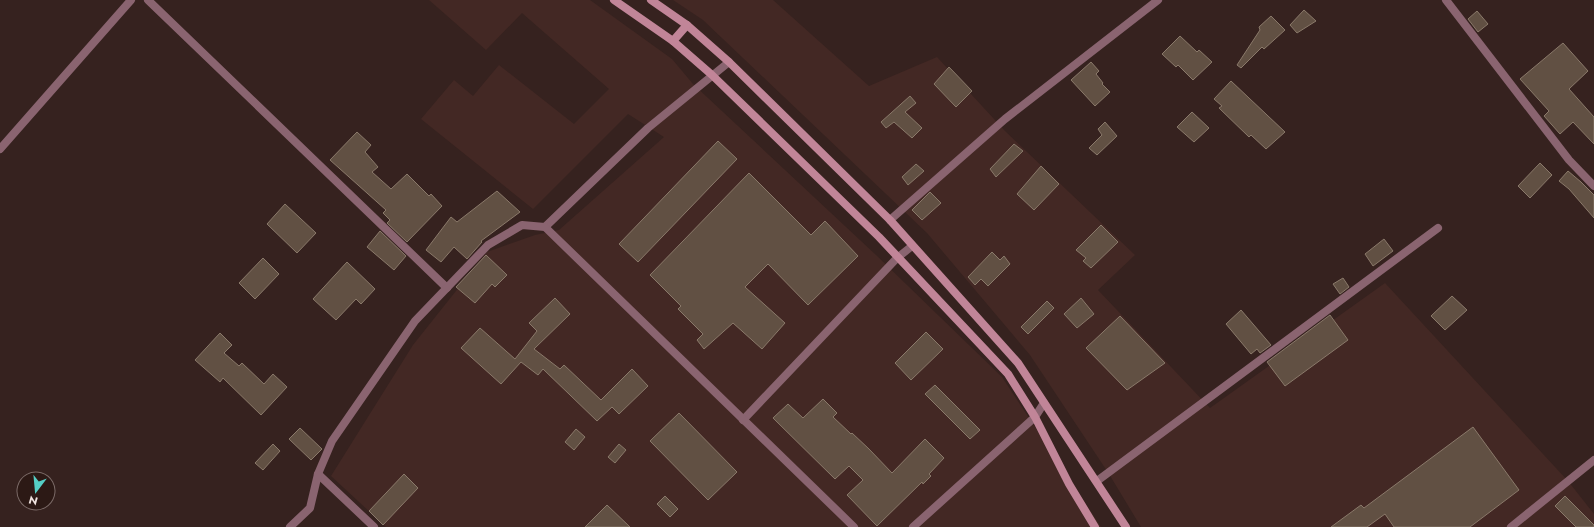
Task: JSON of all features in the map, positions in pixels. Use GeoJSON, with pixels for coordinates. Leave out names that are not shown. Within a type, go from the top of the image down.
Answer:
{"type":"FeatureCollection","features":[{"type":"Feature","properties":{"kind":"main road"},"geometry":{"type":"LineString","coordinates":[[614,0],[673,41],[712,75],[879,237],[897,258],[1008,374],[1035,417],[1069,484],[1095,527]]}},
{"type":"Feature","properties":{"kind":"main road"},"geometry":{"type":"LineString","coordinates":[[651,0],[687,25],[729,62],[890,220],[1018,363],[1126,527]]}},
{"type":"Feature","properties":{"kind":"main road"},"geometry":{"type":"LineString","coordinates":[[673,41],[687,25]]}},
{"type":"Feature","properties":{"kind":"street"},"geometry":{"type":"LineString","coordinates":[[148,0],[447,288]]}},
{"type":"Feature","properties":{"kind":"street"},"geometry":{"type":"LineString","coordinates":[[890,220],[1005,119],[1158,0]]}},
{"type":"Feature","properties":{"kind":"street"},"geometry":{"type":"LineString","coordinates":[[1446,0],[1569,160],[1594,186]]}},
{"type":"Feature","properties":{"kind":"street"},"geometry":{"type":"LineString","coordinates":[[0,148],[128,1]]}},
{"type":"Feature","properties":{"kind":"street"},"geometry":{"type":"LineString","coordinates":[[545,227],[648,128],[729,62]]}},
{"type":"Feature","properties":{"kind":"street"},"geometry":{"type":"LineString","coordinates":[[290,527],[310,508],[318,474],[332,441],[415,321],[488,245],[522,225],[545,227],[854,527]]}},
{"type":"Feature","properties":{"kind":"street"},"geometry":{"type":"LineString","coordinates":[[1097,481],[1438,228]]}},
{"type":"Feature","properties":{"kind":"street"},"geometry":{"type":"LineString","coordinates":[[743,420],[897,258],[912,246]]}},
{"type":"Feature","properties":{"kind":"street"},"geometry":{"type":"LineString","coordinates":[[912,527],[1035,417],[1044,403]]}},
{"type":"Feature","properties":{"kind":"street"},"geometry":{"type":"LineString","coordinates":[[1511,527],[1594,460]]}},
{"type":"Feature","properties":{"kind":"street"},"geometry":{"type":"LineString","coordinates":[[318,474],[374,527]]}},
{"type":"Feature","properties":{"kind":"shaded area"},"geometry":{"type":"Polygon","coordinates":[[[429,0],[590,0],[672,59],[693,84],[876,255],[1002,377],[1101,527],[386,527],[331,476],[413,345],[487,252],[535,235],[559,230],[664,137],[628,114],[533,209],[421,119],[454,80],[473,96],[499,65],[574,124],[609,89],[522,13],[486,50],[429,0]]]}},
{"type":"Feature","properties":{"kind":"shaded area"},"geometry":{"type":"Polygon","coordinates":[[[673,0],[773,0],[869,86],[937,57],[1005,131],[1135,255],[1098,290],[1210,408],[1385,283],[1568,481],[1594,514],[1594,527],[1141,527],[1109,474],[1030,355],[927,233],[703,20],[673,0]]]}},
{"type":"Feature","properties":{"kind":"building"},"geometry":{"type":"Polygon","coordinates":[[[1304,10],[1316,21],[1297,33],[1290,25],[1304,10]]]}},
{"type":"Feature","properties":{"kind":"building"},"geometry":{"type":"Polygon","coordinates":[[[1477,11],[1488,24],[1478,32],[1468,19],[1477,11]]]}},
{"type":"Feature","properties":{"kind":"building"},"geometry":{"type":"Polygon","coordinates":[[[1271,16],[1285,30],[1264,49],[1262,47],[1241,68],[1237,65],[1260,30],[1259,27],[1271,16]]]}},
{"type":"Feature","properties":{"kind":"building"},"geometry":{"type":"Polygon","coordinates":[[[1180,36],[1197,52],[1199,50],[1212,62],[1193,80],[1178,65],[1176,67],[1162,54],[1180,36]]]}},
{"type":"Feature","properties":{"kind":"building"},"geometry":{"type":"Polygon","coordinates":[[[1563,43],[1588,71],[1569,89],[1594,117],[1594,144],[1573,122],[1560,134],[1544,116],[1549,111],[1520,79],[1563,43]]]}},
{"type":"Feature","properties":{"kind":"building"},"geometry":{"type":"Polygon","coordinates":[[[1091,62],[1099,71],[1096,74],[1103,83],[1102,84],[1110,92],[1095,106],[1071,80],[1091,62]]]}},
{"type":"Feature","properties":{"kind":"building"},"geometry":{"type":"Polygon","coordinates":[[[949,67],[972,91],[956,107],[934,84],[949,67]]]}},
{"type":"Feature","properties":{"kind":"building"},"geometry":{"type":"Polygon","coordinates":[[[1231,81],[1285,132],[1266,149],[1251,135],[1249,137],[1219,108],[1222,106],[1214,99],[1231,81]]]}},
{"type":"Feature","properties":{"kind":"building"},"geometry":{"type":"Polygon","coordinates":[[[910,96],[916,103],[905,112],[922,128],[912,138],[894,122],[886,128],[881,122],[910,96]]]}},
{"type":"Feature","properties":{"kind":"building"},"geometry":{"type":"Polygon","coordinates":[[[1192,112],[1209,128],[1194,142],[1177,127],[1192,112]]]}},
{"type":"Feature","properties":{"kind":"building"},"geometry":{"type":"Polygon","coordinates":[[[1105,122],[1117,136],[1097,155],[1089,148],[1102,135],[1098,129],[1105,122]]]}},
{"type":"Feature","properties":{"kind":"building"},"geometry":{"type":"Polygon","coordinates":[[[357,132],[371,145],[365,152],[378,167],[372,172],[391,189],[407,174],[429,196],[431,194],[442,206],[407,242],[387,223],[390,220],[383,213],[386,210],[330,160],[357,132]]]}},
{"type":"Feature","properties":{"kind":"building"},"geometry":{"type":"Polygon","coordinates":[[[718,141],[737,159],[638,262],[619,244],[718,141]]]}},
{"type":"Feature","properties":{"kind":"building"},"geometry":{"type":"Polygon","coordinates":[[[1014,144],[1023,151],[996,177],[990,169],[1014,144]]]}},
{"type":"Feature","properties":{"kind":"building"},"geometry":{"type":"Polygon","coordinates":[[[1540,163],[1552,175],[1530,198],[1518,186],[1540,163]]]}},
{"type":"Feature","properties":{"kind":"building"},"geometry":{"type":"Polygon","coordinates":[[[916,164],[924,171],[908,185],[902,177],[916,164]]]}},
{"type":"Feature","properties":{"kind":"building"},"geometry":{"type":"Polygon","coordinates":[[[1041,166],[1059,184],[1034,210],[1017,194],[1041,166]]]}},
{"type":"Feature","properties":{"kind":"building"},"geometry":{"type":"Polygon","coordinates":[[[1568,171],[1594,195],[1594,218],[1569,189],[1559,181],[1568,171]]]}},
{"type":"Feature","properties":{"kind":"building"},"geometry":{"type":"Polygon","coordinates":[[[749,173],[811,235],[825,221],[858,256],[808,305],[768,264],[745,287],[785,323],[762,349],[733,323],[704,349],[697,340],[703,334],[678,309],[681,306],[650,275],[749,173]]]}},
{"type":"Feature","properties":{"kind":"building"},"geometry":{"type":"Polygon","coordinates":[[[497,191],[520,212],[481,241],[482,242],[467,259],[454,247],[441,262],[426,250],[451,217],[457,222],[497,191]]]}},
{"type":"Feature","properties":{"kind":"building"},"geometry":{"type":"Polygon","coordinates":[[[930,192],[941,203],[922,220],[912,210],[930,192]]]}},
{"type":"Feature","properties":{"kind":"building"},"geometry":{"type":"Polygon","coordinates":[[[285,204],[316,233],[297,253],[267,224],[285,204]]]}},
{"type":"Feature","properties":{"kind":"building"},"geometry":{"type":"Polygon","coordinates":[[[1101,225],[1118,242],[1091,268],[1083,261],[1086,258],[1076,250],[1101,225]]]}},
{"type":"Feature","properties":{"kind":"building"},"geometry":{"type":"Polygon","coordinates":[[[380,231],[406,256],[394,270],[367,247],[380,231]]]}},
{"type":"Feature","properties":{"kind":"building"},"geometry":{"type":"Polygon","coordinates":[[[1384,239],[1393,251],[1373,266],[1365,254],[1384,239]]]}},
{"type":"Feature","properties":{"kind":"building"},"geometry":{"type":"Polygon","coordinates":[[[992,252],[1000,260],[1004,256],[1010,264],[988,286],[981,279],[975,285],[968,277],[992,252]]]}},
{"type":"Feature","properties":{"kind":"building"},"geometry":{"type":"Polygon","coordinates":[[[486,255],[507,275],[495,287],[492,284],[475,303],[456,287],[486,255]]]}},
{"type":"Feature","properties":{"kind":"building"},"geometry":{"type":"Polygon","coordinates":[[[263,258],[279,274],[255,299],[239,283],[263,258]]]}},
{"type":"Feature","properties":{"kind":"building"},"geometry":{"type":"Polygon","coordinates":[[[347,262],[375,289],[361,304],[356,299],[336,320],[313,299],[347,262]]]}},
{"type":"Feature","properties":{"kind":"building"},"geometry":{"type":"Polygon","coordinates":[[[1343,278],[1349,287],[1340,294],[1333,284],[1343,278]]]}},
{"type":"Feature","properties":{"kind":"building"},"geometry":{"type":"Polygon","coordinates":[[[1452,296],[1467,310],[1445,330],[1431,316],[1452,296]]]}},
{"type":"Feature","properties":{"kind":"building"},"geometry":{"type":"Polygon","coordinates":[[[555,298],[570,314],[534,349],[560,369],[564,365],[601,400],[632,369],[648,386],[619,414],[612,407],[597,421],[543,369],[538,375],[521,362],[501,384],[461,348],[480,328],[515,359],[537,331],[529,323],[555,298]]]}},
{"type":"Feature","properties":{"kind":"building"},"geometry":{"type":"Polygon","coordinates":[[[1081,298],[1094,314],[1077,328],[1064,314],[1081,298]]]}},
{"type":"Feature","properties":{"kind":"building"},"geometry":{"type":"Polygon","coordinates":[[[1047,301],[1054,308],[1028,334],[1021,327],[1047,301]]]}},
{"type":"Feature","properties":{"kind":"building"},"geometry":{"type":"Polygon","coordinates":[[[1241,310],[1271,345],[1260,353],[1257,349],[1251,354],[1226,324],[1241,310]]]}},
{"type":"Feature","properties":{"kind":"building"},"geometry":{"type":"Polygon","coordinates":[[[1330,315],[1348,340],[1285,386],[1267,362],[1330,315]]]}},
{"type":"Feature","properties":{"kind":"building"},"geometry":{"type":"Polygon","coordinates":[[[1120,316],[1165,363],[1127,390],[1086,348],[1120,316]]]}},
{"type":"Feature","properties":{"kind":"building"},"geometry":{"type":"Polygon","coordinates":[[[926,332],[943,349],[911,380],[895,363],[926,332]]]}},
{"type":"Feature","properties":{"kind":"building"},"geometry":{"type":"Polygon","coordinates":[[[220,333],[232,345],[224,353],[239,366],[242,363],[264,384],[273,374],[287,387],[261,415],[223,378],[220,382],[195,360],[220,333]]]}},
{"type":"Feature","properties":{"kind":"building"},"geometry":{"type":"Polygon","coordinates":[[[935,385],[980,430],[970,439],[925,394],[935,385]]]}},
{"type":"Feature","properties":{"kind":"building"},"geometry":{"type":"Polygon","coordinates":[[[823,399],[837,413],[833,417],[869,449],[892,473],[925,439],[944,458],[929,474],[931,476],[923,484],[922,482],[877,526],[847,495],[863,480],[849,466],[835,479],[773,418],[788,404],[803,418],[823,399]]]}},
{"type":"Feature","properties":{"kind":"building"},"geometry":{"type":"Polygon","coordinates":[[[679,413],[737,472],[708,500],[650,441],[679,413]]]}},
{"type":"Feature","properties":{"kind":"building"},"geometry":{"type":"Polygon","coordinates":[[[1473,427],[1519,490],[1470,527],[1394,527],[1385,514],[1367,527],[1331,527],[1361,505],[1364,508],[1473,427]]]}},
{"type":"Feature","properties":{"kind":"building"},"geometry":{"type":"Polygon","coordinates":[[[300,428],[322,449],[311,460],[289,439],[300,428]]]}},
{"type":"Feature","properties":{"kind":"building"},"geometry":{"type":"Polygon","coordinates":[[[576,429],[585,437],[574,450],[565,442],[576,429]]]}},
{"type":"Feature","properties":{"kind":"building"},"geometry":{"type":"Polygon","coordinates":[[[273,444],[280,451],[263,470],[255,463],[273,444]]]}},
{"type":"Feature","properties":{"kind":"building"},"geometry":{"type":"Polygon","coordinates":[[[619,444],[626,450],[615,463],[608,457],[619,444]]]}},
{"type":"Feature","properties":{"kind":"building"},"geometry":{"type":"Polygon","coordinates":[[[404,474],[418,488],[383,525],[369,511],[404,474]]]}},
{"type":"Feature","properties":{"kind":"building"},"geometry":{"type":"Polygon","coordinates":[[[665,496],[678,509],[670,517],[657,504],[665,496]]]}},
{"type":"Feature","properties":{"kind":"building"},"geometry":{"type":"Polygon","coordinates":[[[1565,496],[1594,525],[1594,527],[1576,527],[1555,506],[1565,496]]]}},
{"type":"Feature","properties":{"kind":"building"},"geometry":{"type":"Polygon","coordinates":[[[607,505],[630,527],[585,527],[607,505]]]}}]}
